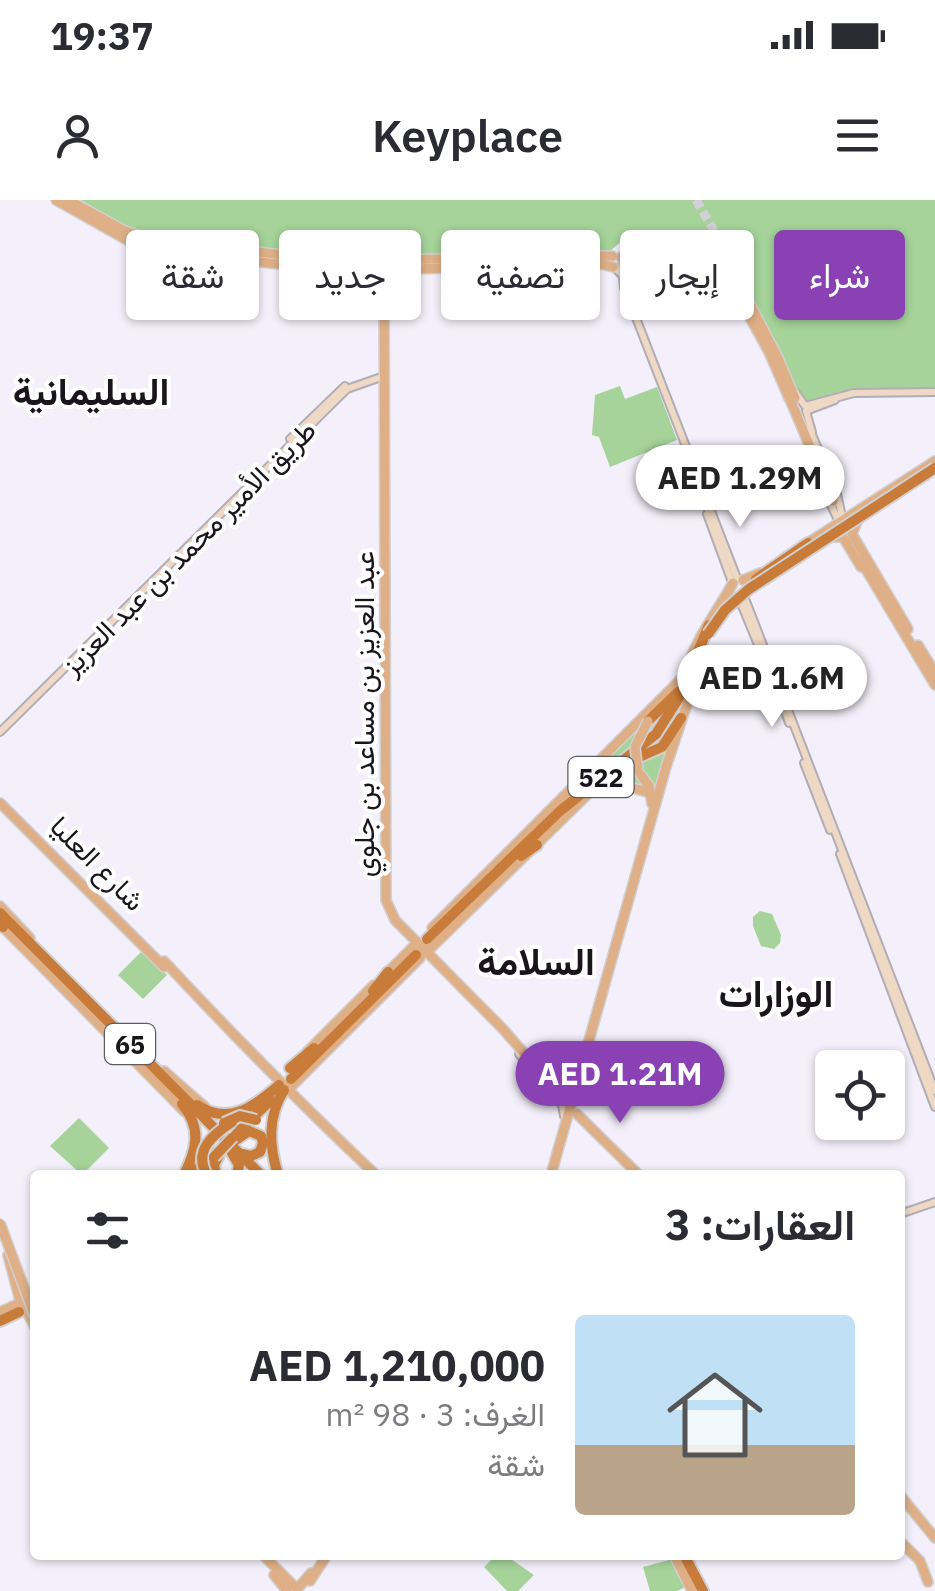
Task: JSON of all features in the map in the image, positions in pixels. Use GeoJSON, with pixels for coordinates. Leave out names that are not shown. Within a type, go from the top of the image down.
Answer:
{"type":"FeatureCollection","features":[{"type":"Feature","properties":{"kind":"highway"},"geometry":{"type":"LineString","coordinates":[[721,610],[756,581],[935,467]]}},
{"type":"Feature","properties":{"kind":"highway"},"geometry":{"type":"LineString","coordinates":[[648,722],[672,699],[725,610],[756,581],[795,559],[808,543]]}},
{"type":"Feature","properties":{"kind":"highway","name":"522"},"geometry":{"type":"LineString","coordinates":[[226,1148],[285,1083],[481,889],[585,791],[661,728],[680,696],[700,640],[721,610]]}},
{"type":"Feature","properties":{"kind":"highway","name":"522"},"geometry":{"type":"LineString","coordinates":[[500,871],[560,810],[641,750],[669,723],[686,693],[701,649]]}},
{"type":"Feature","properties":{"kind":"highway"},"geometry":{"type":"LineString","coordinates":[[546,814],[620,762],[662,746],[681,718]]}},
{"type":"Feature","properties":{"kind":"highway"},"geometry":{"type":"LineString","coordinates":[[560,821],[585,791]]}},
{"type":"Feature","properties":{"kind":"highway"},"geometry":{"type":"LineString","coordinates":[[500,871],[520,842]]}},
{"type":"Feature","properties":{"kind":"highway"},"geometry":{"type":"LineString","coordinates":[[500,871],[537,846]]}},
{"type":"Feature","properties":{"kind":"highway"},"geometry":{"type":"LineString","coordinates":[[441,919],[481,889]]}},
{"type":"Feature","properties":{"kind":"highway"},"geometry":{"type":"LineString","coordinates":[[460,922],[481,889]]}},
{"type":"Feature","properties":{"kind":"highway","name":"65"},"geometry":{"type":"LineString","coordinates":[[4,917],[226,1148],[252,1170]]}},
{"type":"Feature","properties":{"kind":"highway"},"geometry":{"type":"LineString","coordinates":[[351,1019],[400,974]]}},
{"type":"Feature","properties":{"kind":"highway"},"geometry":{"type":"LineString","coordinates":[[121,1030],[142,1059]]}},
{"type":"Feature","properties":{"kind":"highway"},"geometry":{"type":"LineString","coordinates":[[118,1044],[142,1059]]}},
{"type":"Feature","properties":{"kind":"highway"},"geometry":{"type":"LineString","coordinates":[[166,1083],[198,1106],[217,1114],[238,1113],[285,1083]]}},
{"type":"Feature","properties":{"kind":"highway"},"geometry":{"type":"LineString","coordinates":[[166,1083],[195,1125],[193,1170]]}},
{"type":"Feature","properties":{"kind":"highway"},"geometry":{"type":"LineString","coordinates":[[196,1170],[203,1149],[214,1136],[285,1083]]}},
{"type":"Feature","properties":{"kind":"highway"},"geometry":{"type":"LineString","coordinates":[[215,1170],[226,1148],[285,1083]]}},
{"type":"Feature","properties":{"kind":"highway"},"geometry":{"type":"LineString","coordinates":[[277,1170],[272,1120],[285,1083]]}},
{"type":"Feature","properties":{"kind":"highway"},"geometry":{"type":"LineString","coordinates":[[192,1159],[206,1140],[232,1118],[243,1116],[256,1120],[276,1170]]}},
{"type":"Feature","properties":{"kind":"highway"},"geometry":{"type":"LineString","coordinates":[[198,1170],[226,1148]]}},
{"type":"Feature","properties":{"kind":"highway"},"geometry":{"type":"LineString","coordinates":[[226,1148],[238,1164],[237,1170]]}},
{"type":"Feature","properties":{"kind":"highway"},"geometry":{"type":"LineString","coordinates":[[684,1560],[699,1590]]}},
{"type":"Feature","properties":{"kind":"main road"},"geometry":{"type":"LineString","coordinates":[[62,200],[126,230]]}},
{"type":"Feature","properties":{"kind":"main road"},"geometry":{"type":"LineString","coordinates":[[62,200],[140,240],[326,264],[441,263]]}},
{"type":"Feature","properties":{"kind":"main road"},"geometry":{"type":"LineString","coordinates":[[259,257],[279,260]]}},
{"type":"Feature","properties":{"kind":"main road"},"geometry":{"type":"LineString","coordinates":[[600,261],[616,262]]}},
{"type":"Feature","properties":{"kind":"main road"},"geometry":{"type":"LineString","coordinates":[[600,263],[620,261]]}},
{"type":"Feature","properties":{"kind":"main road"},"geometry":{"type":"LineString","coordinates":[[616,262],[620,270]]}},
{"type":"Feature","properties":{"kind":"main road"},"geometry":{"type":"LineString","coordinates":[[754,308],[834,501]]}},
{"type":"Feature","properties":{"kind":"main road"},"geometry":{"type":"LineString","coordinates":[[754,316],[782,371]]}},
{"type":"Feature","properties":{"kind":"main road","name":"عبد العزيز بن مساعد بن جلوي"},"geometry":{"type":"LineString","coordinates":[[382,320],[381,896],[388,916],[569,1107]]}},
{"type":"Feature","properties":{"kind":"main road","name":"عبد العزيز بن مساعد بن جلوي"},"geometry":{"type":"LineString","coordinates":[[382,375],[383,320]]}},
{"type":"Feature","properties":{"kind":"main road"},"geometry":{"type":"LineString","coordinates":[[633,320],[935,1091]]}},
{"type":"Feature","properties":{"kind":"main road","name":"طريق الأمير محمد بن عبد العزيز"},"geometry":{"type":"LineString","coordinates":[[0,730],[335,394],[350,383],[382,375]]}},
{"type":"Feature","properties":{"kind":"main road"},"geometry":{"type":"LineString","coordinates":[[791,393],[802,405],[866,392],[933,394]]}},
{"type":"Feature","properties":{"kind":"main road"},"geometry":{"type":"LineString","coordinates":[[791,393],[812,432]]}},
{"type":"Feature","properties":{"kind":"main road"},"geometry":{"type":"LineString","coordinates":[[791,393],[824,489],[846,510],[862,512]]}},
{"type":"Feature","properties":{"kind":"main road"},"geometry":{"type":"LineString","coordinates":[[818,403],[806,412],[833,484],[834,518],[841,523],[935,685]]}},
{"type":"Feature","properties":{"kind":"main road"},"geometry":{"type":"LineString","coordinates":[[800,411],[850,549]]}},
{"type":"Feature","properties":{"kind":"main road"},"geometry":{"type":"LineString","coordinates":[[736,581],[754,577],[935,467]]}},
{"type":"Feature","properties":{"kind":"main road"},"geometry":{"type":"LineString","coordinates":[[862,512],[852,528],[862,560]]}},
{"type":"Feature","properties":{"kind":"main road"},"geometry":{"type":"LineString","coordinates":[[721,610],[744,599],[828,538],[841,523]]}},
{"type":"Feature","properties":{"kind":"main road"},"geometry":{"type":"LineString","coordinates":[[828,538],[840,535],[862,560]]}},
{"type":"Feature","properties":{"kind":"main road"},"geometry":{"type":"LineString","coordinates":[[736,581],[732,595],[744,599]]}},
{"type":"Feature","properties":{"kind":"main road"},"geometry":{"type":"LineString","coordinates":[[721,610],[736,581]]}},
{"type":"Feature","properties":{"kind":"main road","name":"عبد العزيز بن مساعد بن جلوي"},"geometry":{"type":"LineString","coordinates":[[383,610],[388,709],[386,900],[390,914],[513,1040],[569,1107]]}},
{"type":"Feature","properties":{"kind":"main road"},"geometry":{"type":"LineString","coordinates":[[903,627],[935,673]]}},
{"type":"Feature","properties":{"kind":"main road"},"geometry":{"type":"LineString","coordinates":[[550,1170],[681,718],[687,677]]}},
{"type":"Feature","properties":{"kind":"main road"},"geometry":{"type":"LineString","coordinates":[[277,1170],[274,1130],[285,1083],[400,974],[422,960],[423,937],[687,677]]}},
{"type":"Feature","properties":{"kind":"main road"},"geometry":{"type":"LineString","coordinates":[[551,1170],[652,796],[638,771],[634,746],[648,722]]}},
{"type":"Feature","properties":{"kind":"main road"},"geometry":{"type":"LineString","coordinates":[[638,771],[652,778],[666,766]]}},
{"type":"Feature","properties":{"kind":"main road"},"geometry":{"type":"LineString","coordinates":[[441,919],[424,942],[430,946],[460,922],[603,781],[652,796]]}},
{"type":"Feature","properties":{"kind":"main road","name":"شارع العليا"},"geometry":{"type":"LineString","coordinates":[[0,800],[368,1170]]}},
{"type":"Feature","properties":{"kind":"main road"},"geometry":{"type":"LineString","coordinates":[[837,841],[935,1107]]}},
{"type":"Feature","properties":{"kind":"main road"},"geometry":{"type":"LineString","coordinates":[[4,917],[192,1097],[209,1109],[224,1112],[245,1107],[285,1083],[400,974],[420,949],[444,936]]}},
{"type":"Feature","properties":{"kind":"main road"},"geometry":{"type":"LineString","coordinates":[[4,917],[118,1044],[182,1108],[193,1131],[193,1170]]}},
{"type":"Feature","properties":{"kind":"main road"},"geometry":{"type":"LineString","coordinates":[[444,936],[431,952],[450,975]]}},
{"type":"Feature","properties":{"kind":"main road"},"geometry":{"type":"LineString","coordinates":[[224,1024],[272,1078],[285,1083]]}},
{"type":"Feature","properties":{"kind":"main road"},"geometry":{"type":"LineString","coordinates":[[224,1024],[278,1074],[340,1141]]}},
{"type":"Feature","properties":{"kind":"main road"},"geometry":{"type":"LineString","coordinates":[[285,1083],[284,1098],[291,1097],[340,1141]]}},
{"type":"Feature","properties":{"kind":"main road"},"geometry":{"type":"LineString","coordinates":[[569,1107],[632,1169]]}},
{"type":"Feature","properties":{"kind":"main road"},"geometry":{"type":"LineString","coordinates":[[905,1210],[935,1200]]}},
{"type":"Feature","properties":{"kind":"main road"},"geometry":{"type":"LineString","coordinates":[[905,1210],[935,1200]]}},
{"type":"Feature","properties":{"kind":"main road"},"geometry":{"type":"LineString","coordinates":[[0,1227],[24,1309]]}},
{"type":"Feature","properties":{"kind":"main road"},"geometry":{"type":"LineString","coordinates":[[0,1227],[12,1243],[24,1309]]}},
{"type":"Feature","properties":{"kind":"main road"},"geometry":{"type":"LineString","coordinates":[[905,1499],[935,1534]]}},
{"type":"Feature","properties":{"kind":"main road"},"geometry":{"type":"LineString","coordinates":[[905,1548],[925,1577]]}},
{"type":"Feature","properties":{"kind":"main road"},"geometry":{"type":"LineString","coordinates":[[264,1560],[292,1589]]}},
{"type":"Feature","properties":{"kind":"main road"},"geometry":{"type":"LineString","coordinates":[[264,1560],[292,1589]]}},
{"type":"Feature","properties":{"kind":"main road"},"geometry":{"type":"LineString","coordinates":[[292,1589],[313,1574],[321,1560]]}},
{"type":"Feature","properties":{"kind":"main road"},"geometry":{"type":"LineString","coordinates":[[684,1560],[699,1590]]}},
{"type":"Feature","properties":{"kind":"main road"},"geometry":{"type":"LineString","coordinates":[[292,1589],[313,1574]]}},
{"type":"Feature","properties":{"kind":"green space"},"geometry":{"type":"Polygon","coordinates":[[[81,200],[935,200],[935,390],[863,390],[802,403],[778,345],[754,303],[754,230],[620,230],[620,242],[607,254],[600,254],[600,230],[441,230],[441,256],[421,257],[421,230],[279,230],[279,249],[259,247],[259,230],[129,228],[81,200]]]}},
{"type":"Feature","properties":{"kind":"green space"},"geometry":{"type":"Polygon","coordinates":[[[620,386],[625,399],[657,387],[677,440],[610,467],[599,437],[592,435],[595,395],[620,386]]]}},
{"type":"Feature","properties":{"kind":"green space"},"geometry":{"type":"Polygon","coordinates":[[[680,691],[655,792],[606,779],[579,786],[680,691]]]}},
{"type":"Feature","properties":{"kind":"green space"},"geometry":{"type":"Polygon","coordinates":[[[760,911],[772,914],[781,935],[774,949],[761,946],[753,926],[753,917],[760,911]]]}},
{"type":"Feature","properties":{"kind":"green space"},"geometry":{"type":"Polygon","coordinates":[[[143,950],[167,975],[143,999],[118,975],[143,950]]]}},
{"type":"Feature","properties":{"kind":"green space"},"geometry":{"type":"Polygon","coordinates":[[[79,1118],[109,1148],[87,1170],[76,1170],[50,1146],[79,1118]]]}},
{"type":"Feature","properties":{"kind":"green space"},"geometry":{"type":"Polygon","coordinates":[[[491,1560],[512,1560],[534,1575],[518,1591],[507,1591],[484,1567],[491,1560]]]}},
{"type":"Feature","properties":{"kind":"green space"},"geometry":{"type":"Polygon","coordinates":[[[674,1560],[688,1586],[677,1591],[650,1591],[643,1567],[674,1560]]]}},
{"type":"Feature","properties":{"kind":"tunnel"},"geometry":{"type":"LineString","coordinates":[[696,200],[714,230]]}},
{"type":"Feature","properties":{"kind":"district","name":"السليمانية"},"geometry":{"type":"Point","coordinates":[91,390]}},
{"type":"Feature","properties":{"kind":"district","name":"السلامة"},"geometry":{"type":"Point","coordinates":[536,960]}},
{"type":"Feature","properties":{"kind":"district","name":"الوزارات"},"geometry":{"type":"Point","coordinates":[776,992]}}]}
